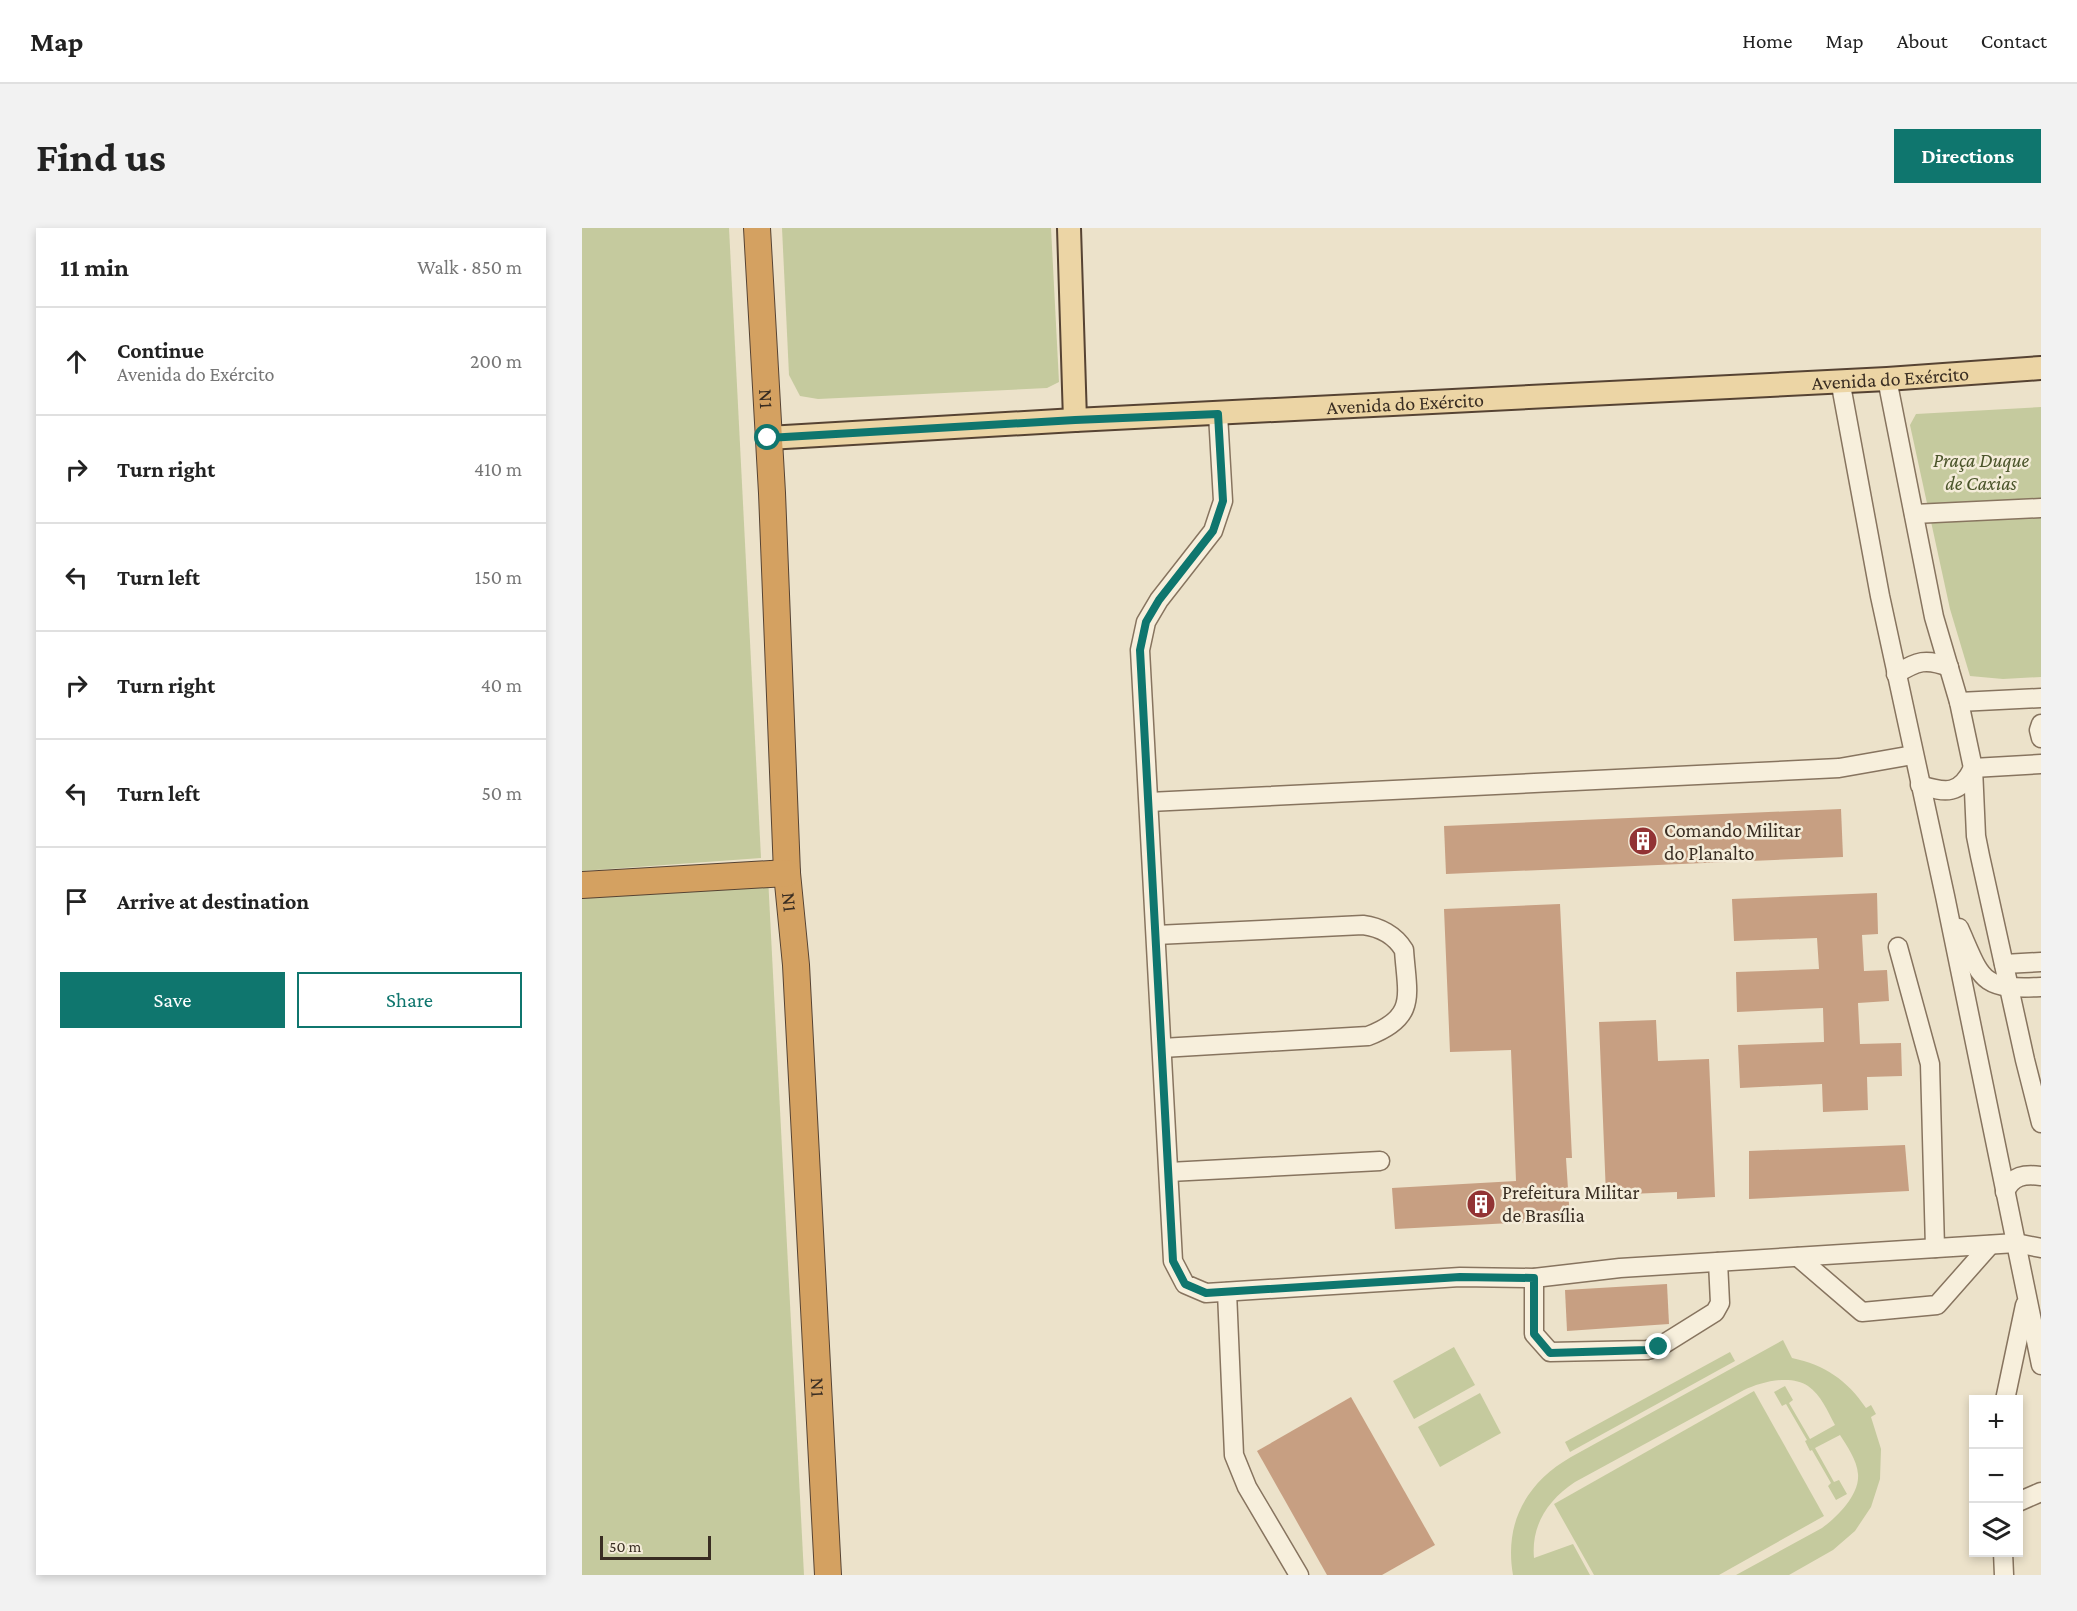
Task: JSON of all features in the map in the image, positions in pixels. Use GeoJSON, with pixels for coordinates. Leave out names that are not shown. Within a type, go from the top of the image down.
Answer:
{"type":"FeatureCollection","features":[{"type":"Feature","properties":{"kind":"highway","name":"N1"},"geometry":{"type":"LineString","coordinates":[[757,228],[779,634],[788,873],[796,966],[828,1575]]}},
{"type":"Feature","properties":{"kind":"highway"},"geometry":{"type":"LineString","coordinates":[[582,885],[788,873]]}},
{"type":"Feature","properties":{"kind":"main road"},"geometry":{"type":"LineString","coordinates":[[1069,228],[1075,420]]}},
{"type":"Feature","properties":{"kind":"main road","name":"Avenida do Exército"},"geometry":{"type":"LineString","coordinates":[[768,438],[1075,420],[1887,379],[2041,368]]}},
{"type":"Feature","properties":{"kind":"street"},"geometry":{"type":"LineString","coordinates":[[1887,379],[1934,617],[1959,702],[1974,768],[1976,836],[2041,1123]]}},
{"type":"Feature","properties":{"kind":"street"},"geometry":{"type":"LineString","coordinates":[[1840,380],[1880,596],[1945,896],[2041,1365]]}},
{"type":"Feature","properties":{"kind":"street"},"geometry":{"type":"LineString","coordinates":[[1218,414],[1223,501],[1213,531],[1159,600],[1146,622],[1140,650],[1173,1261],[1185,1284],[1206,1293],[1460,1277],[1534,1278],[1620,1268],[1990,1245],[2016,1244],[2041,1248]]}},
{"type":"Feature","properties":{"kind":"street"},"geometry":{"type":"LineString","coordinates":[[1914,514],[2041,508]]}},
{"type":"Feature","properties":{"kind":"street"},"geometry":{"type":"LineString","coordinates":[[1896,674],[1912,664],[1931,660],[1949,667]]}},
{"type":"Feature","properties":{"kind":"street"},"geometry":{"type":"LineString","coordinates":[[1959,702],[2041,698]]}},
{"type":"Feature","properties":{"kind":"street"},"geometry":{"type":"LineString","coordinates":[[2041,724],[2039,730],[2041,738]]}},
{"type":"Feature","properties":{"kind":"street"},"geometry":{"type":"LineString","coordinates":[[1149,802],[1839,768],[1913,755]]}},
{"type":"Feature","properties":{"kind":"street"},"geometry":{"type":"LineString","coordinates":[[1974,768],[2041,764]]}},
{"type":"Feature","properties":{"kind":"street"},"geometry":{"type":"LineString","coordinates":[[1920,785],[1939,791],[1948,791],[1967,781],[1974,768]]}},
{"type":"Feature","properties":{"kind":"street"},"geometry":{"type":"LineString","coordinates":[[1945,896],[1983,978],[2009,989],[2041,987]]}},
{"type":"Feature","properties":{"kind":"street"},"geometry":{"type":"LineString","coordinates":[[1156,934],[1363,925],[1377,927],[1400,942],[1404,950],[1407,1004],[1401,1016],[1388,1028],[1368,1036],[1162,1048]]}},
{"type":"Feature","properties":{"kind":"street"},"geometry":{"type":"LineString","coordinates":[[1898,947],[1930,1064],[1935,1248]]}},
{"type":"Feature","properties":{"kind":"street"},"geometry":{"type":"LineString","coordinates":[[2004,964],[2041,962]]}},
{"type":"Feature","properties":{"kind":"street"},"geometry":{"type":"LineString","coordinates":[[1169,1172],[1380,1161]]}},
{"type":"Feature","properties":{"kind":"street"},"geometry":{"type":"LineString","coordinates":[[2005,1192],[2011,1182],[2018,1177],[2041,1176]]}},
{"type":"Feature","properties":{"kind":"street"},"geometry":{"type":"LineString","coordinates":[[1798,1257],[1862,1312],[1937,1305],[1990,1245]]}},
{"type":"Feature","properties":{"kind":"street"},"geometry":{"type":"LineString","coordinates":[[1534,1278],[1534,1334],[1550,1353],[1647,1350],[1659,1347],[1715,1312],[1720,1303],[1718,1262]]}},
{"type":"Feature","properties":{"kind":"street"},"geometry":{"type":"LineString","coordinates":[[1227,1292],[1234,1455],[1247,1487],[1299,1575]]}},
{"type":"Feature","properties":{"kind":"street"},"geometry":{"type":"LineString","coordinates":[[2006,1395],[2027,1298]]}},
{"type":"Feature","properties":{"kind":"street"},"geometry":{"type":"LineString","coordinates":[[2023,1500],[2041,1492]]}},
{"type":"Feature","properties":{"kind":"street"},"geometry":{"type":"LineString","coordinates":[[2002,1557],[2004,1575]]}},
{"type":"Feature","properties":{"kind":"green space"},"geometry":{"type":"Polygon","coordinates":[[[582,228],[729,228],[761,858],[582,871],[582,228]]]}},
{"type":"Feature","properties":{"kind":"green space"},"geometry":{"type":"Polygon","coordinates":[[[782,228],[1051,228],[1059,382],[1047,388],[818,399],[800,396],[789,375],[782,228]]]}},
{"type":"Feature","properties":{"kind":"green space","name":"Praça Duque de Caxias"},"geometry":{"type":"Polygon","coordinates":[[[2041,407],[2041,677],[2003,679],[1970,676],[1950,609],[1910,425],[1916,414],[2041,407]]]}},
{"type":"Feature","properties":{"kind":"green space"},"geometry":{"type":"Polygon","coordinates":[[[768,877],[804,1575],[582,1575],[582,891],[768,877]]]}},
{"type":"Feature","properties":{"kind":"green space"},"geometry":{"type":"Polygon","coordinates":[[[1783,1340],[1792,1358],[1815,1365],[1834,1375],[1851,1389],[1866,1408],[1871,1405],[1876,1414],[1871,1417],[1881,1449],[1880,1479],[1871,1507],[1855,1531],[1833,1550],[1789,1575],[1736,1575],[1822,1528],[1846,1505],[1858,1482],[1856,1464],[1840,1435],[1815,1448],[1834,1482],[1839,1480],[1847,1494],[1836,1500],[1828,1486],[1831,1483],[1812,1450],[1810,1451],[1805,1441],[1807,1440],[1786,1404],[1782,1406],[1774,1392],[1785,1386],[1793,1400],[1789,1403],[1810,1439],[1835,1425],[1827,1409],[1813,1390],[1801,1382],[1776,1380],[1744,1390],[1575,1482],[1549,1505],[1535,1535],[1534,1558],[1573,1544],[1590,1575],[1513,1575],[1512,1538],[1522,1506],[1530,1492],[1555,1467],[1783,1340]]]}},
{"type":"Feature","properties":{"kind":"green space"},"geometry":{"type":"Polygon","coordinates":[[[1454,1347],[1475,1385],[1414,1419],[1393,1381],[1454,1347]]]}},
{"type":"Feature","properties":{"kind":"green space"},"geometry":{"type":"Polygon","coordinates":[[[1730,1352],[1735,1361],[1570,1452],[1565,1442],[1730,1352]]]}},
{"type":"Feature","properties":{"kind":"green space"},"geometry":{"type":"Polygon","coordinates":[[[1754,1391],[1824,1516],[1719,1575],[1594,1575],[1554,1504],[1754,1391]]]}},
{"type":"Feature","properties":{"kind":"green space"},"geometry":{"type":"Polygon","coordinates":[[[1480,1393],[1501,1433],[1440,1467],[1418,1427],[1480,1393]]]}},
{"type":"Feature","properties":{"kind":"building","name":"Comando Militar do Planalto"},"geometry":{"type":"Polygon","coordinates":[[[1841,809],[1843,857],[1446,874],[1444,826],[1841,809]]]}},
{"type":"Feature","properties":{"kind":"building"},"geometry":{"type":"Polygon","coordinates":[[[1877,893],[1878,934],[1862,935],[1864,971],[1887,970],[1889,1001],[1858,1003],[1860,1044],[1901,1043],[1902,1076],[1867,1077],[1868,1110],[1823,1112],[1822,1084],[1740,1088],[1738,1045],[1824,1042],[1823,1008],[1737,1012],[1736,972],[1819,969],[1817,938],[1734,941],[1732,899],[1877,893]]]}},
{"type":"Feature","properties":{"kind":"building"},"geometry":{"type":"Polygon","coordinates":[[[1560,904],[1572,1158],[1566,1158],[1570,1220],[1395,1229],[1392,1188],[1516,1181],[1511,1050],[1450,1052],[1444,909],[1560,904]]]}},
{"type":"Feature","properties":{"kind":"building"},"geometry":{"type":"Polygon","coordinates":[[[1656,1020],[1658,1061],[1709,1059],[1715,1197],[1677,1199],[1677,1192],[1606,1195],[1599,1022],[1656,1020]]]}},
{"type":"Feature","properties":{"kind":"building"},"geometry":{"type":"Polygon","coordinates":[[[1905,1145],[1909,1191],[1749,1199],[1749,1151],[1905,1145]]]}},
{"type":"Feature","properties":{"kind":"building"},"geometry":{"type":"Polygon","coordinates":[[[1667,1284],[1669,1324],[1567,1331],[1565,1290],[1667,1284]]]}},
{"type":"Feature","properties":{"kind":"building"},"geometry":{"type":"Polygon","coordinates":[[[1351,1397],[1435,1545],[1382,1575],[1327,1575],[1257,1451],[1351,1397]]]}},
{"type":"Feature","properties":{"kind":"place","name":"Comando Militar do Planalto"},"geometry":{"type":"Point","coordinates":[1643,841]}},
{"type":"Feature","properties":{"kind":"place","name":"Prefeitura Militar de Brasília"},"geometry":{"type":"Point","coordinates":[1481,1204]}},
{"type":"Feature","properties":{"kind":"route"},"geometry":{"type":"LineString","coordinates":[[768,438],[1218,414],[1223,501],[1213,531],[1159,600],[1146,622],[1140,650],[1173,1261],[1185,1284],[1206,1293],[1460,1277],[1534,1278],[1534,1334],[1550,1353],[1647,1350],[1659,1347]]}}]}
